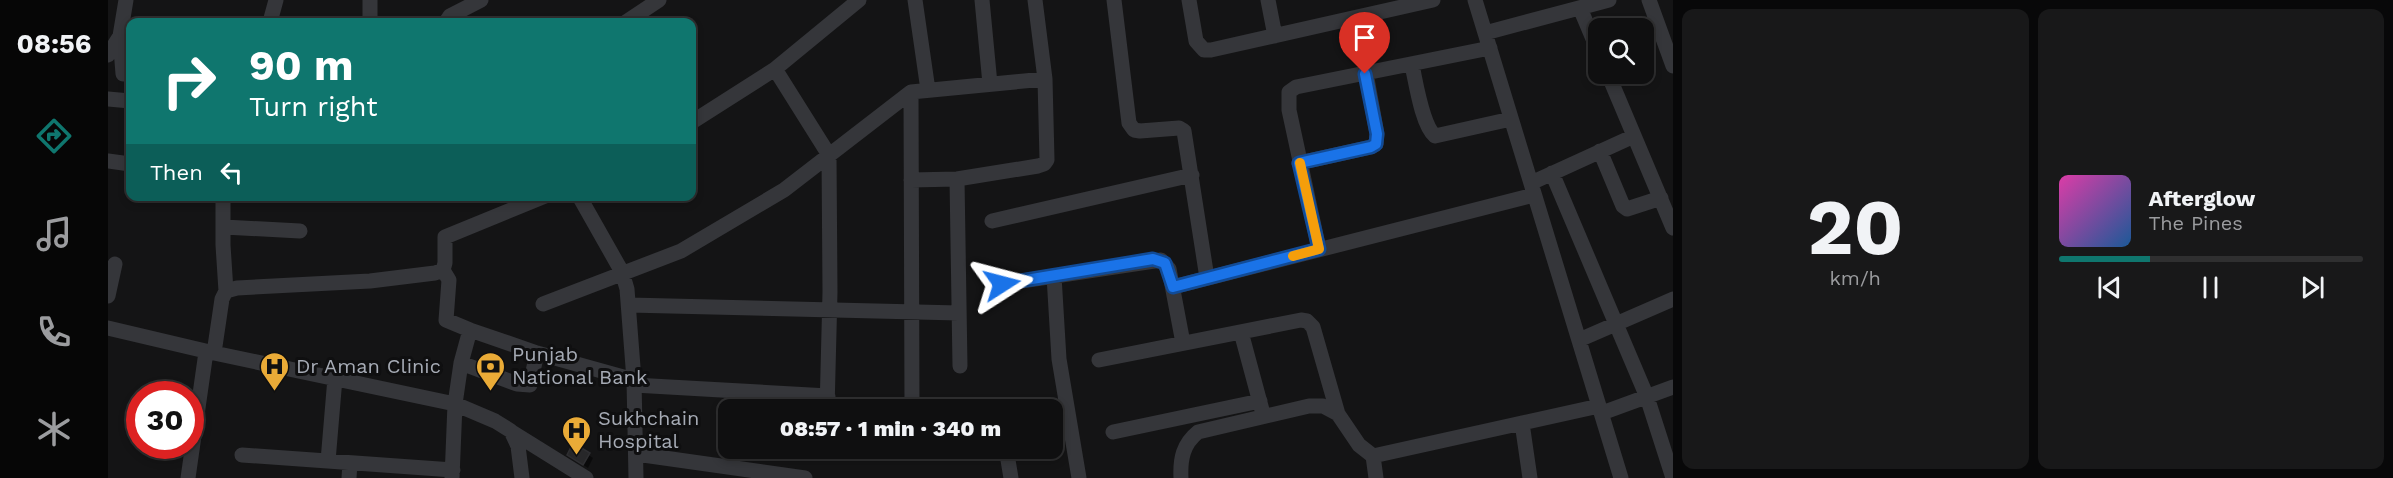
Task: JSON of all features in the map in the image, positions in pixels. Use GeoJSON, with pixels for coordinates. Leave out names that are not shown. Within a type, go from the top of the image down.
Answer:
{"type":"FeatureCollection","features":[{"type":"Feature","properties":{"kind":"street"},"geometry":{"type":"LineString","coordinates":[[120,74],[120,36],[126,0]]}},
{"type":"Feature","properties":{"kind":"street"},"geometry":{"type":"LineString","coordinates":[[271,18],[276,0]]}},
{"type":"Feature","properties":{"kind":"street"},"geometry":{"type":"LineString","coordinates":[[370,0],[370,18]]}},
{"type":"Feature","properties":{"kind":"street"},"geometry":{"type":"LineString","coordinates":[[449,18],[481,0]]}},
{"type":"Feature","properties":{"kind":"street"},"geometry":{"type":"LineString","coordinates":[[632,18],[659,0]]}},
{"type":"Feature","properties":{"kind":"street"},"geometry":{"type":"LineString","coordinates":[[696,119],[775,69],[859,0]]}},
{"type":"Feature","properties":{"kind":"street"},"geometry":{"type":"LineString","coordinates":[[915,0],[928,90]]}},
{"type":"Feature","properties":{"kind":"street"},"geometry":{"type":"LineString","coordinates":[[982,0],[990,84]]}},
{"type":"Feature","properties":{"kind":"street"},"geometry":{"type":"LineString","coordinates":[[911,180],[957,179],[1044,164],[1049,154],[1045,79],[1035,0]]}},
{"type":"Feature","properties":{"kind":"street"},"geometry":{"type":"LineString","coordinates":[[1114,0],[1131,127],[1140,131],[1179,128],[1184,131],[1208,278]]}},
{"type":"Feature","properties":{"kind":"street"},"geometry":{"type":"LineString","coordinates":[[1189,0],[1196,41],[1204,50],[1432,0]]}},
{"type":"Feature","properties":{"kind":"street"},"geometry":{"type":"LineString","coordinates":[[1268,0],[1275,36]]}},
{"type":"Feature","properties":{"kind":"street"},"geometry":{"type":"LineString","coordinates":[[1475,0],[1621,478]]}},
{"type":"Feature","properties":{"kind":"street"},"geometry":{"type":"LineString","coordinates":[[1319,249],[1288,110],[1289,92],[1296,87],[1412,65],[1609,0]]}},
{"type":"Feature","properties":{"kind":"street"},"geometry":{"type":"LineString","coordinates":[[1649,0],[1673,66]]}},
{"type":"Feature","properties":{"kind":"street"},"geometry":{"type":"LineString","coordinates":[[1580,8],[1588,27]]}},
{"type":"Feature","properties":{"kind":"street"},"geometry":{"type":"LineString","coordinates":[[108,55],[120,36]]}},
{"type":"Feature","properties":{"kind":"street"},"geometry":{"type":"LineString","coordinates":[[1412,65],[1427,123],[1431,132],[1436,136],[1511,119]]}},
{"type":"Feature","properties":{"kind":"street"},"geometry":{"type":"LineString","coordinates":[[775,69],[829,156],[827,399]]}},
{"type":"Feature","properties":{"kind":"street"},"geometry":{"type":"LineString","coordinates":[[1299,163],[1376,144],[1377,134],[1365,74]]}},
{"type":"Feature","properties":{"kind":"street"},"geometry":{"type":"LineString","coordinates":[[543,304],[681,251],[784,190],[911,92],[1045,79]]}},
{"type":"Feature","properties":{"kind":"street"},"geometry":{"type":"LineString","coordinates":[[1612,84],[1673,228]]}},
{"type":"Feature","properties":{"kind":"street"},"geometry":{"type":"LineString","coordinates":[[911,92],[912,399]]}},
{"type":"Feature","properties":{"kind":"street"},"geometry":{"type":"LineString","coordinates":[[108,99],[126,101]]}},
{"type":"Feature","properties":{"kind":"street"},"geometry":{"type":"LineString","coordinates":[[1173,287],[1533,189],[1552,173],[1634,136]]}},
{"type":"Feature","properties":{"kind":"street"},"geometry":{"type":"LineString","coordinates":[[1600,152],[1623,206],[1627,209],[1661,198]]}},
{"type":"Feature","properties":{"kind":"street"},"geometry":{"type":"LineString","coordinates":[[108,161],[126,163]]}},
{"type":"Feature","properties":{"kind":"street"},"geometry":{"type":"LineString","coordinates":[[1552,173],[1647,397],[1672,469]]}},
{"type":"Feature","properties":{"kind":"street"},"geometry":{"type":"LineString","coordinates":[[992,221],[1192,175]]}},
{"type":"Feature","properties":{"kind":"street"},"geometry":{"type":"LineString","coordinates":[[957,179],[960,366]]}},
{"type":"Feature","properties":{"kind":"street"},"geometry":{"type":"LineString","coordinates":[[188,478],[210,352],[222,299],[226,291],[223,201]]}},
{"type":"Feature","properties":{"kind":"street"},"geometry":{"type":"LineString","coordinates":[[226,291],[237,288],[370,281],[435,273],[442,270],[445,263],[446,237],[533,201]]}},
{"type":"Feature","properties":{"kind":"street"},"geometry":{"type":"LineString","coordinates":[[582,201],[622,272],[629,305],[634,382],[636,478]]}},
{"type":"Feature","properties":{"kind":"street"},"geometry":{"type":"LineString","coordinates":[[224,227],[300,231]]}},
{"type":"Feature","properties":{"kind":"street"},"geometry":{"type":"LineString","coordinates":[[1002,284],[1161,260],[1169,269],[1183,343]]}},
{"type":"Feature","properties":{"kind":"street"},"geometry":{"type":"LineString","coordinates":[[108,296],[115,264]]}},
{"type":"Feature","properties":{"kind":"street"},"geometry":{"type":"LineString","coordinates":[[442,270],[449,280],[446,320],[470,330],[634,382],[790,399]]}},
{"type":"Feature","properties":{"kind":"street"},"geometry":{"type":"LineString","coordinates":[[1054,276],[1059,359],[1079,478]]}},
{"type":"Feature","properties":{"kind":"street"},"geometry":{"type":"LineString","coordinates":[[1579,340],[1673,299]]}},
{"type":"Feature","properties":{"kind":"street"},"geometry":{"type":"LineString","coordinates":[[629,305],[829,312],[959,313]]}},
{"type":"Feature","properties":{"kind":"street"},"geometry":{"type":"LineString","coordinates":[[1099,360],[1301,320],[1311,324],[1338,414],[1359,445],[1373,456],[1376,478]]}},
{"type":"Feature","properties":{"kind":"street"},"geometry":{"type":"LineString","coordinates":[[108,328],[455,404],[495,421],[586,478]]}},
{"type":"Feature","properties":{"kind":"street"},"geometry":{"type":"LineString","coordinates":[[242,455],[328,461],[349,470],[453,474],[455,404],[461,363],[470,330]]}},
{"type":"Feature","properties":{"kind":"street"},"geometry":{"type":"LineString","coordinates":[[1241,332],[1262,409]]}},
{"type":"Feature","properties":{"kind":"street"},"geometry":{"type":"LineString","coordinates":[[461,363],[517,384],[530,385],[537,352]]}},
{"type":"Feature","properties":{"kind":"street"},"geometry":{"type":"LineString","coordinates":[[328,461],[335,378]]}},
{"type":"Feature","properties":{"kind":"street"},"geometry":{"type":"LineString","coordinates":[[1373,456],[1521,423],[1601,409],[1647,397],[1673,387]]}},
{"type":"Feature","properties":{"kind":"street"},"geometry":{"type":"LineString","coordinates":[[1113,432],[1262,409],[1309,406],[1330,408],[1338,414]]}},
{"type":"Feature","properties":{"kind":"street"},"geometry":{"type":"LineString","coordinates":[[1181,478],[1183,451],[1187,441],[1197,432],[1262,409]]}},
{"type":"Feature","properties":{"kind":"street"},"geometry":{"type":"LineString","coordinates":[[1521,423],[1530,478]]}},
{"type":"Feature","properties":{"kind":"street"},"geometry":{"type":"LineString","coordinates":[[511,431],[518,446],[522,478]]}},
{"type":"Feature","properties":{"kind":"street"},"geometry":{"type":"LineString","coordinates":[[636,454],[805,478]]}},
{"type":"Feature","properties":{"kind":"street"},"geometry":{"type":"LineString","coordinates":[[1008,459],[1011,478]]}},
{"type":"Feature","properties":{"kind":"building"},"geometry":{"type":"Polygon","coordinates":[[[573,443],[590,453],[583,465],[567,455],[573,443]]]}},
{"type":"Feature","properties":{"kind":"slow traffic"},"geometry":{"type":"LineString","coordinates":[[1293,256],[1319,249],[1300,163]]}},
{"type":"Feature","properties":{"kind":"place","name":"Dr Aman Clinic"},"geometry":{"type":"Point","coordinates":[275,392]}},
{"type":"Feature","properties":{"kind":"place","name":"Punjab National Bank"},"geometry":{"type":"Point","coordinates":[491,392]}},
{"type":"Feature","properties":{"kind":"place","name":"Sukhchain Hospital"},"geometry":{"type":"Point","coordinates":[577,456]}},
{"type":"Feature","properties":{"kind":"route"},"geometry":{"type":"LineString","coordinates":[[1002,284],[1153,259],[1165,263],[1169,269],[1173,287],[1319,249],[1299,163],[1376,144],[1377,134],[1365,74]]}}]}
